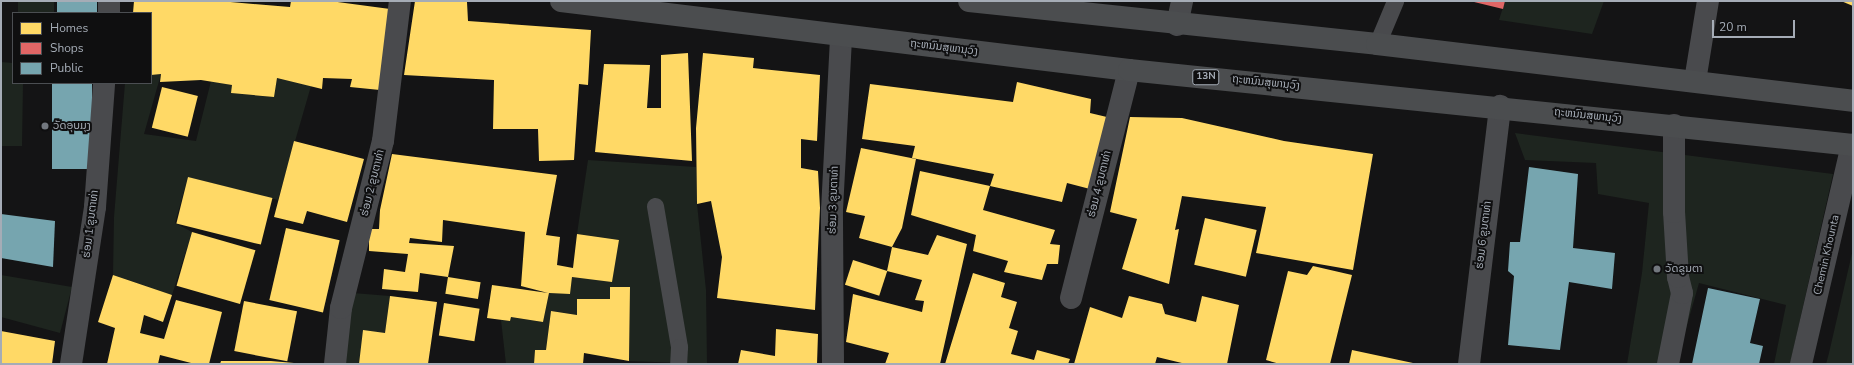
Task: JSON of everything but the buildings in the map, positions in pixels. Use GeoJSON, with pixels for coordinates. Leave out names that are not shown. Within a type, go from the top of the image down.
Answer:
{"type":"FeatureCollection","features":[{"type":"Feature","properties":{"kind":"highway","name":"ຖະຫນົນສຸພານຸວົງ"},"geometry":{"type":"LineString","coordinates":[[561,1],[841,37],[1129,70],[1500,106],[1852,145]]}},
{"type":"Feature","properties":{"kind":"highway"},"geometry":{"type":"LineString","coordinates":[[969,1],[1177,25],[1377,44],[1853,101]]}},
{"type":"Feature","properties":{"kind":"street"},"geometry":{"type":"LineString","coordinates":[[108,12],[109,1]]}},
{"type":"Feature","properties":{"kind":"street","name":"ຮ່ອມ 2 ຂູນຕາທ່າ"},"geometry":{"type":"LineString","coordinates":[[335,364],[340,308],[383,142],[400,1]]}},
{"type":"Feature","properties":{"kind":"street"},"geometry":{"type":"LineString","coordinates":[[1177,25],[1182,1]]}},
{"type":"Feature","properties":{"kind":"street"},"geometry":{"type":"LineString","coordinates":[[1695,81],[1708,1]]}},
{"type":"Feature","properties":{"kind":"street","name":"ຮ່ອມ 3 ຂູນຕາທ່າ"},"geometry":{"type":"LineString","coordinates":[[833,364],[832,210],[841,37]]}},
{"type":"Feature","properties":{"kind":"street","name":"ຮ່ອມ 4 ຂູນຕາທ່າ"},"geometry":{"type":"LineString","coordinates":[[1071,298],[1129,70]]}},
{"type":"Feature","properties":{"kind":"street","name":"ຮ່ອມ 1 ຂູນຕາທ່າ"},"geometry":{"type":"LineString","coordinates":[[71,364],[95,207],[104,84]]}},
{"type":"Feature","properties":{"kind":"street","name":"ຮ່ອມ 6 ຂູນຕາທ່າ"},"geometry":{"type":"LineString","coordinates":[[1469,364],[1500,106]]}},
{"type":"Feature","properties":{"kind":"street"},"geometry":{"type":"LineString","coordinates":[[1668,364],[1682,292],[1678,277],[1674,212],[1674,126]]}},
{"type":"Feature","properties":{"kind":"street","name":"Chemin Khounta"},"geometry":{"type":"LineString","coordinates":[[1802,364],[1852,145]]}},
{"type":"Feature","properties":{"kind":"lane"},"geometry":{"type":"LineString","coordinates":[[1377,44],[1395,1]]}},
{"type":"Feature","properties":{"kind":"lane"},"geometry":{"type":"LineString","coordinates":[[655,206],[679,347],[678,364]]}},
{"type":"Feature","properties":{"kind":"shaded area"},"geometry":{"type":"Polygon","coordinates":[[[18,1],[54,1],[54,12],[18,12],[18,1]]]}},
{"type":"Feature","properties":{"kind":"shaded area"},"geometry":{"type":"Polygon","coordinates":[[[1505,1],[1604,1],[1592,34],[1499,20],[1505,1]]]}},
{"type":"Feature","properties":{"kind":"shaded area"},"geometry":{"type":"Polygon","coordinates":[[[1,62],[12,63],[12,84],[23,84],[22,146],[1,146],[1,62]]]}},
{"type":"Feature","properties":{"kind":"shaded area"},"geometry":{"type":"Polygon","coordinates":[[[161,74],[144,134],[196,141],[211,81],[232,85],[232,93],[273,97],[277,78],[311,86],[278,200],[188,177],[175,223],[192,232],[172,295],[113,275],[114,217],[125,84],[152,84],[152,75],[161,74]]]}},
{"type":"Feature","properties":{"kind":"shaded area"},"geometry":{"type":"Polygon","coordinates":[[[1515,133],[1833,174],[1790,364],[1774,364],[1786,305],[1699,283],[1676,364],[1627,364],[1642,273],[1649,203],[1598,194],[1596,163],[1525,160],[1515,133]]]}},
{"type":"Feature","properties":{"kind":"shaded area"},"geometry":{"type":"Polygon","coordinates":[[[588,160],[696,167],[697,204],[706,290],[707,364],[629,361],[630,287],[611,287],[610,299],[577,299],[577,315],[551,311],[546,350],[535,350],[534,364],[506,364],[501,320],[510,321],[511,317],[543,322],[549,293],[570,294],[572,277],[612,281],[619,240],[577,234],[588,160]]]}},
{"type":"Feature","properties":{"kind":"shaded area"},"geometry":{"type":"Polygon","coordinates":[[[1853,249],[1853,364],[1826,364],[1829,353],[1853,249]]]}},
{"type":"Feature","properties":{"kind":"shaded area"},"geometry":{"type":"Polygon","coordinates":[[[1,275],[72,287],[60,333],[1,317],[1,275]]]}},
{"type":"Feature","properties":{"kind":"shaded area"},"geometry":{"type":"Polygon","coordinates":[[[353,293],[390,296],[385,333],[359,364],[340,364],[353,293]]]}},
{"type":"Feature","properties":{"kind":"place","name":"ວັດອຸບມຸງ"},"geometry":{"type":"Point","coordinates":[45,126]}},
{"type":"Feature","properties":{"kind":"place","name":"ວັດຂູນຕາ"},"geometry":{"type":"Point","coordinates":[1657,269]}}]}
